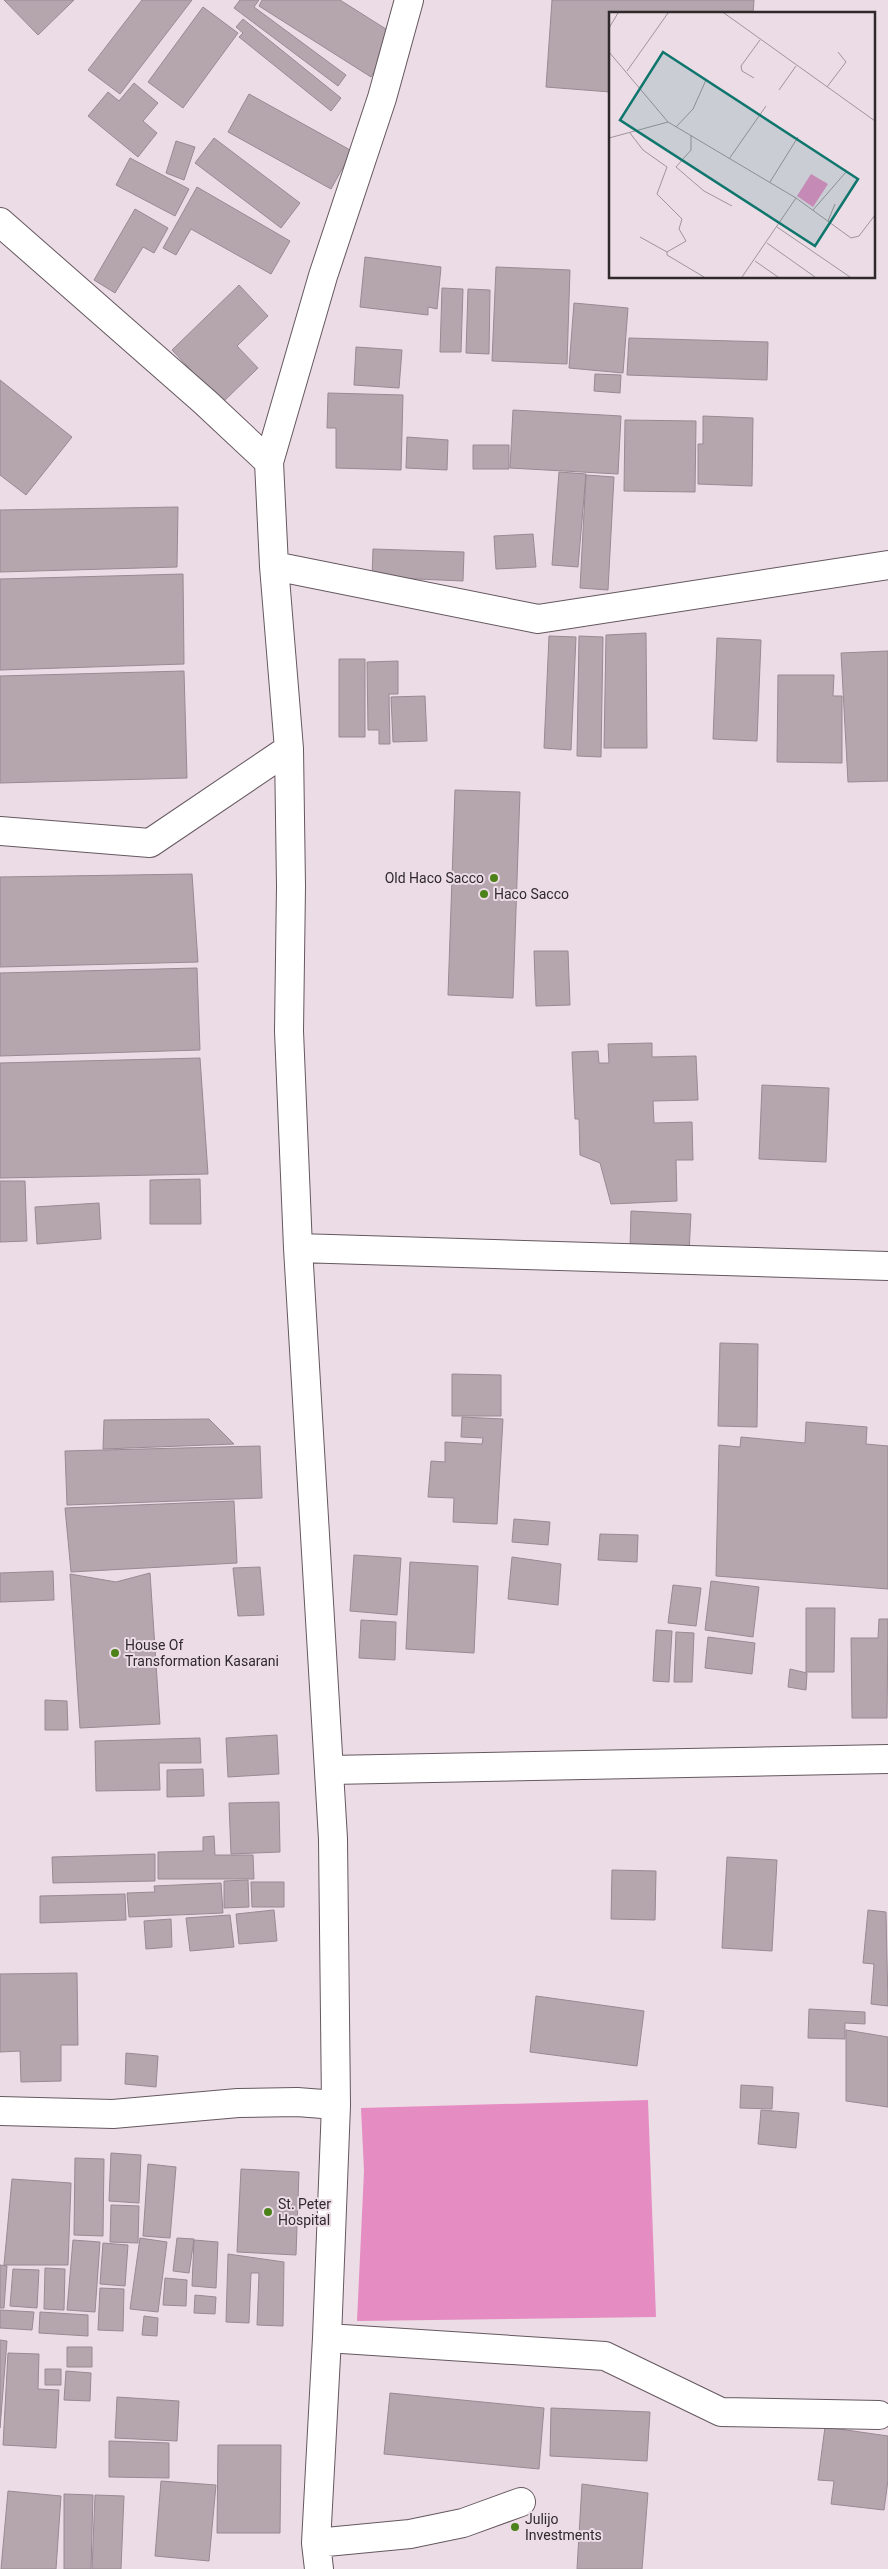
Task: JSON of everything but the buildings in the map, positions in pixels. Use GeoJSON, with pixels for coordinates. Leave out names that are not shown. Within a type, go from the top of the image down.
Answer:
{"type":"FeatureCollection","features":[{"type":"Feature","properties":{"kind":"street"},"geometry":{"type":"LineString","coordinates":[[408,0],[382,98],[323,276],[269,462],[274,566],[289,749],[291,886],[289,1031],[298,1248],[333,1839],[336,2105],[317,2556],[372,2539],[463,2523],[521,2502]]}},
{"type":"Feature","properties":{"kind":"street"},"geometry":{"type":"LineString","coordinates":[[0,222],[206,402],[269,462]]}},
{"type":"Feature","properties":{"kind":"street"},"geometry":{"type":"LineString","coordinates":[[274,566],[538,619],[888,565]]}},
{"type":"Feature","properties":{"kind":"street"},"geometry":{"type":"LineString","coordinates":[[0,831],[150,843],[289,749]]}},
{"type":"Feature","properties":{"kind":"street"},"geometry":{"type":"LineString","coordinates":[[298,1248],[888,1266]]}},
{"type":"Feature","properties":{"kind":"street"},"geometry":{"type":"LineString","coordinates":[[330,1770],[888,1759]]}},
{"type":"Feature","properties":{"kind":"street"},"geometry":{"type":"LineString","coordinates":[[0,2111],[113,2114],[238,2103],[297,2102],[336,2105]]}},
{"type":"Feature","properties":{"kind":"street"},"geometry":{"type":"LineString","coordinates":[[327,2338],[605,2356],[721,2412],[879,2415]]}},
{"type":"Feature","properties":{"kind":"shaded area"},"geometry":{"type":"Polygon","coordinates":[[[648,2100],[656,2317],[357,2321],[364,2171],[361,2108],[648,2100]]]}},
{"type":"Feature","properties":{"kind":"place","name":"Old Haco Sacco"},"geometry":{"type":"Point","coordinates":[494,878]}},
{"type":"Feature","properties":{"kind":"place","name":"Haco Sacco"},"geometry":{"type":"Point","coordinates":[484,894]}},
{"type":"Feature","properties":{"kind":"place","name":"House Of Transformation Kasarani"},"geometry":{"type":"Point","coordinates":[115,1653]}},
{"type":"Feature","properties":{"kind":"place","name":"St. Peter Hospital"},"geometry":{"type":"Point","coordinates":[268,2212]}},
{"type":"Feature","properties":{"kind":"place","name":"Julijo Investments"},"geometry":{"type":"Point","coordinates":[515,2527]}}]}
